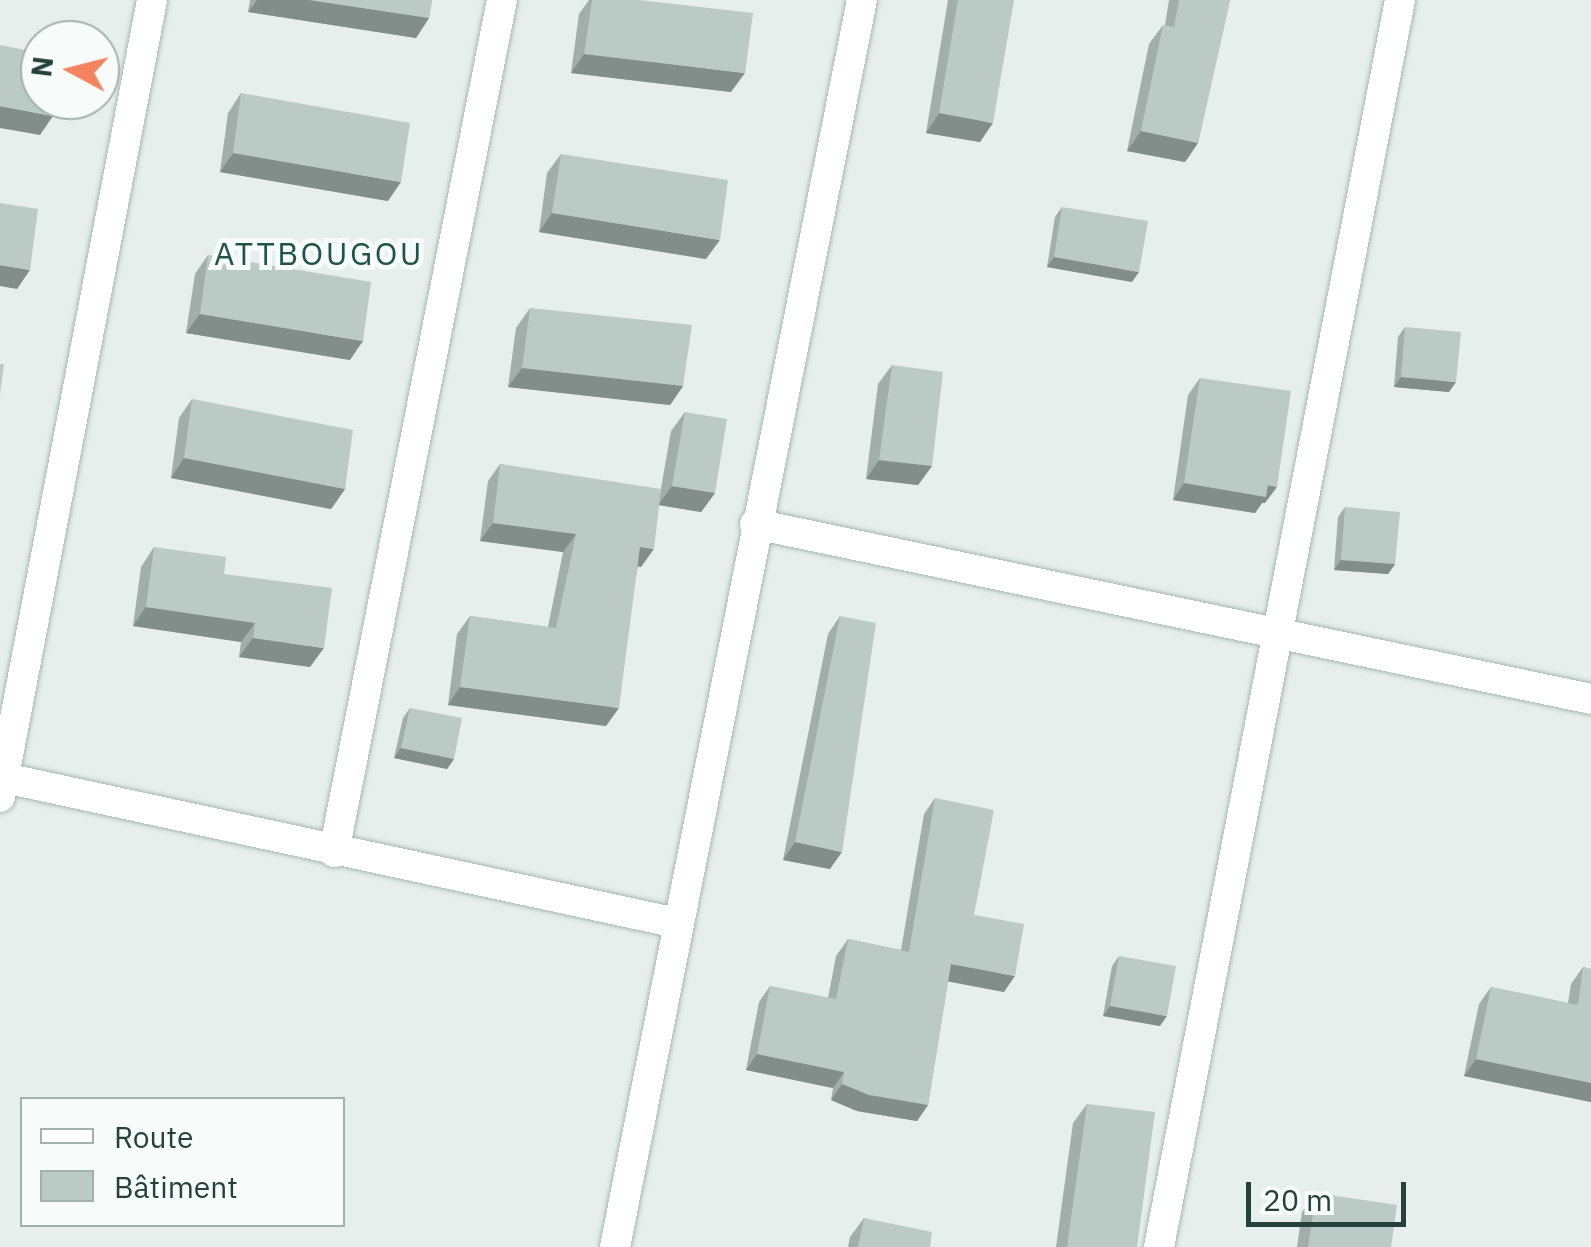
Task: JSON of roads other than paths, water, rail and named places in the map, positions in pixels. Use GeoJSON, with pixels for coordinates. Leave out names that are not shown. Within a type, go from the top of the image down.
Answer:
{"type":"FeatureCollection","features":[{"type":"Feature","properties":{"kind":"street"},"geometry":{"type":"LineString","coordinates":[[152,0],[1,784],[676,923]]}},
{"type":"Feature","properties":{"kind":"street"},"geometry":{"type":"LineString","coordinates":[[334,852],[502,0]]}},
{"type":"Feature","properties":{"kind":"street"},"geometry":{"type":"LineString","coordinates":[[615,1247],[755,524],[862,0]]}},
{"type":"Feature","properties":{"kind":"street"},"geometry":{"type":"LineString","coordinates":[[1160,1247],[1400,0]]}},
{"type":"Feature","properties":{"kind":"street"},"geometry":{"type":"LineString","coordinates":[[755,524],[1591,699]]}},
{"type":"Feature","properties":{"kind":"district","name":"ATTBOUGOU"},"geometry":{"type":"Point","coordinates":[319,253]}}]}
